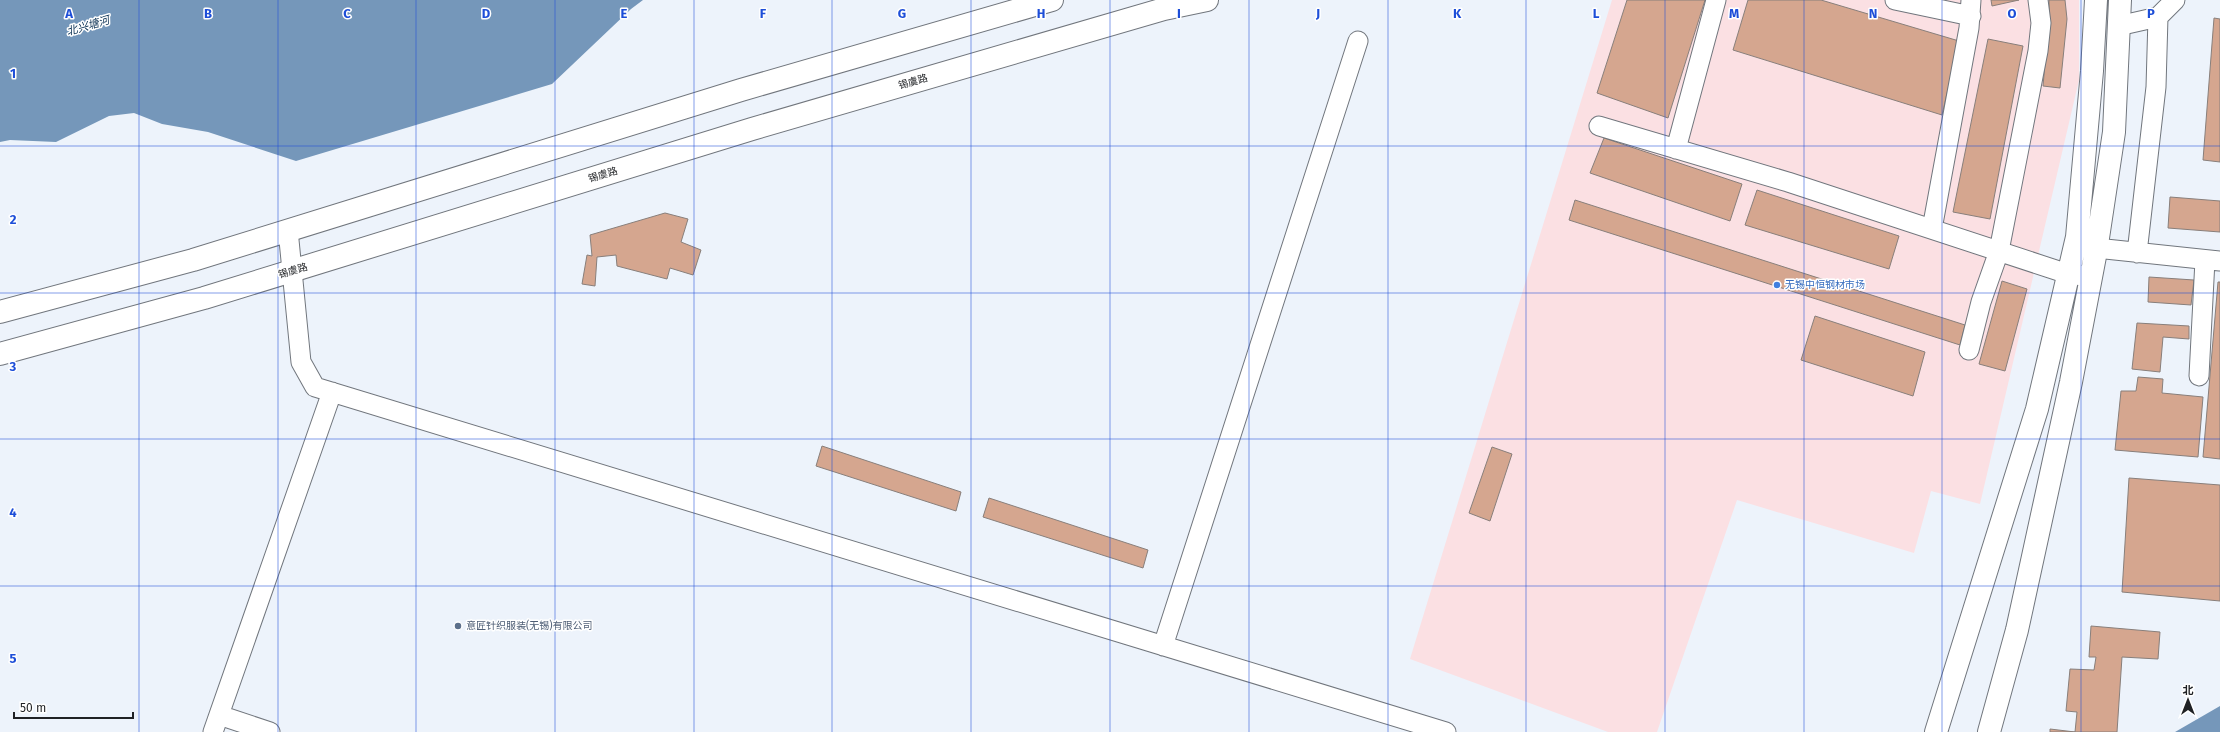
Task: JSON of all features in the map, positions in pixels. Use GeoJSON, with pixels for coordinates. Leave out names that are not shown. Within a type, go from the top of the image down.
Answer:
{"type":"FeatureCollection","features":[{"type":"Feature","properties":{"kind":"main road"},"geometry":{"type":"LineString","coordinates":[[0,312],[193,260],[741,90],[1052,0]]}},
{"type":"Feature","properties":{"kind":"main road","name":"锡虞路"},"geometry":{"type":"LineString","coordinates":[[0,354],[204,298],[752,129],[1164,9],[1207,0]]}},
{"type":"Feature","properties":{"kind":"main road"},"geometry":{"type":"LineString","coordinates":[[1936,732],[2037,409],[2077,237],[2092,71],[2096,0]]}},
{"type":"Feature","properties":{"kind":"main road"},"geometry":{"type":"LineString","coordinates":[[1988,732],[2017,630],[2071,382],[2091,277],[2114,132],[2120,0]]}},
{"type":"Feature","properties":{"kind":"street"},"geometry":{"type":"LineString","coordinates":[[1676,148],[1716,0]]}},
{"type":"Feature","properties":{"kind":"street"},"geometry":{"type":"LineString","coordinates":[[1895,0],[1971,8],[1932,229]]}},
{"type":"Feature","properties":{"kind":"street"},"geometry":{"type":"LineString","coordinates":[[1970,350],[1981,302],[1999,251],[2038,52],[2041,23],[2038,0]]}},
{"type":"Feature","properties":{"kind":"street"},"geometry":{"type":"LineString","coordinates":[[2118,26],[2158,17],[2175,0]]}},
{"type":"Feature","properties":{"kind":"street"},"geometry":{"type":"LineString","coordinates":[[2136,253],[2156,88],[2158,17]]}},
{"type":"Feature","properties":{"kind":"street"},"geometry":{"type":"LineString","coordinates":[[1163,646],[1358,41]]}},
{"type":"Feature","properties":{"kind":"street"},"geometry":{"type":"LineString","coordinates":[[1599,126],[1676,148],[1932,229],[2068,274],[2091,277]]}},
{"type":"Feature","properties":{"kind":"street"},"geometry":{"type":"LineString","coordinates":[[288,230],[301,362],[315,387],[1446,732]]}},
{"type":"Feature","properties":{"kind":"street"},"geometry":{"type":"LineString","coordinates":[[2096,248],[2212,261],[2199,376]]}},
{"type":"Feature","properties":{"kind":"street"},"geometry":{"type":"LineString","coordinates":[[270,732],[216,724],[332,392]]}},
{"type":"Feature","properties":{"kind":"shaded area","name":"无锡中恒钢材市场"},"geometry":{"type":"Polygon","coordinates":[[[1612,0],[2079,0],[2079,80],[1980,504],[1931,491],[1914,553],[1737,500],[1657,732],[1608,732],[1410,659],[1612,0]]]}},
{"type":"Feature","properties":{"kind":"water","name":"北兴塘河"},"geometry":{"type":"Polygon","coordinates":[[[0,0],[643,0],[631,9],[552,84],[296,161],[208,132],[162,124],[134,113],[109,116],[56,142],[10,140],[0,142],[0,0]]]}},
{"type":"Feature","properties":{"kind":"water"},"geometry":{"type":"Polygon","coordinates":[[[2220,706],[2220,732],[2175,732],[2220,706]]]}},
{"type":"Feature","properties":{"kind":"building"},"geometry":{"type":"Polygon","coordinates":[[[1627,0],[1705,0],[1668,118],[1597,93],[1627,0]]]}},
{"type":"Feature","properties":{"kind":"building"},"geometry":{"type":"Polygon","coordinates":[[[1748,0],[1821,0],[1959,41],[1942,115],[1733,50],[1748,0]]]}},
{"type":"Feature","properties":{"kind":"building"},"geometry":{"type":"Polygon","coordinates":[[[1991,0],[2019,0],[1992,6],[1991,0]]]}},
{"type":"Feature","properties":{"kind":"building"},"geometry":{"type":"Polygon","coordinates":[[[2049,0],[2065,0],[2067,19],[2060,88],[2043,86],[2049,18],[2049,0]]]}},
{"type":"Feature","properties":{"kind":"building"},"geometry":{"type":"Polygon","coordinates":[[[2214,18],[2220,19],[2220,162],[2203,160],[2214,18]]]}},
{"type":"Feature","properties":{"kind":"building"},"geometry":{"type":"Polygon","coordinates":[[[1988,39],[2023,46],[1990,219],[1953,212],[1988,39]]]}},
{"type":"Feature","properties":{"kind":"building"},"geometry":{"type":"Polygon","coordinates":[[[1604,138],[1742,184],[1730,221],[1590,173],[1604,138]]]}},
{"type":"Feature","properties":{"kind":"building"},"geometry":{"type":"Polygon","coordinates":[[[1757,190],[1899,236],[1889,269],[1745,225],[1757,190]]]}},
{"type":"Feature","properties":{"kind":"building"},"geometry":{"type":"Polygon","coordinates":[[[2170,197],[2220,201],[2220,232],[2168,228],[2170,197]]]}},
{"type":"Feature","properties":{"kind":"building"},"geometry":{"type":"Polygon","coordinates":[[[1575,200],[1965,325],[1960,345],[1569,220],[1575,200]]]}},
{"type":"Feature","properties":{"kind":"building"},"geometry":{"type":"Polygon","coordinates":[[[665,213],[688,219],[681,242],[701,250],[693,275],[670,268],[667,279],[617,266],[616,255],[597,257],[595,286],[582,284],[587,255],[592,256],[590,235],[665,213]]]}},
{"type":"Feature","properties":{"kind":"building"},"geometry":{"type":"Polygon","coordinates":[[[2149,277],[2194,280],[2191,305],[2148,302],[2149,277]]]}},
{"type":"Feature","properties":{"kind":"building"},"geometry":{"type":"Polygon","coordinates":[[[2002,281],[2027,289],[2005,371],[1979,364],[2002,281]]]}},
{"type":"Feature","properties":{"kind":"building"},"geometry":{"type":"Polygon","coordinates":[[[2218,282],[2220,282],[2220,459],[2203,457],[2218,282]]]}},
{"type":"Feature","properties":{"kind":"building"},"geometry":{"type":"Polygon","coordinates":[[[1815,316],[1925,352],[1913,396],[1801,360],[1815,316]]]}},
{"type":"Feature","properties":{"kind":"building"},"geometry":{"type":"Polygon","coordinates":[[[2137,323],[2189,326],[2189,339],[2163,337],[2160,372],[2132,369],[2137,323]]]}},
{"type":"Feature","properties":{"kind":"building"},"geometry":{"type":"Polygon","coordinates":[[[2138,377],[2163,379],[2162,393],[2203,397],[2198,457],[2115,450],[2121,391],[2136,391],[2138,377]]]}},
{"type":"Feature","properties":{"kind":"building"},"geometry":{"type":"Polygon","coordinates":[[[822,446],[961,492],[956,511],[816,466],[822,446]]]}},
{"type":"Feature","properties":{"kind":"building"},"geometry":{"type":"Polygon","coordinates":[[[1492,447],[1512,454],[1490,521],[1469,513],[1492,447]]]}},
{"type":"Feature","properties":{"kind":"building"},"geometry":{"type":"Polygon","coordinates":[[[2129,478],[2220,485],[2220,601],[2122,592],[2129,478]]]}},
{"type":"Feature","properties":{"kind":"building"},"geometry":{"type":"Polygon","coordinates":[[[989,498],[1148,550],[1143,568],[983,517],[989,498]]]}},
{"type":"Feature","properties":{"kind":"building"},"geometry":{"type":"Polygon","coordinates":[[[2091,626],[2160,632],[2158,659],[2122,657],[2117,732],[2075,732],[2077,712],[2066,711],[2070,669],[2094,670],[2096,657],[2089,657],[2091,626]]]}},
{"type":"Feature","properties":{"kind":"building"},"geometry":{"type":"Polygon","coordinates":[[[2050,729],[2075,732],[2050,732],[2050,729]]]}},
{"type":"Feature","properties":{"kind":"place","name":"无锡中恒钢材市场"},"geometry":{"type":"Point","coordinates":[1777,285]}},
{"type":"Feature","properties":{"kind":"place","name":"意匠针织服装(无锡)有限公司"},"geometry":{"type":"Point","coordinates":[458,626]}}]}
